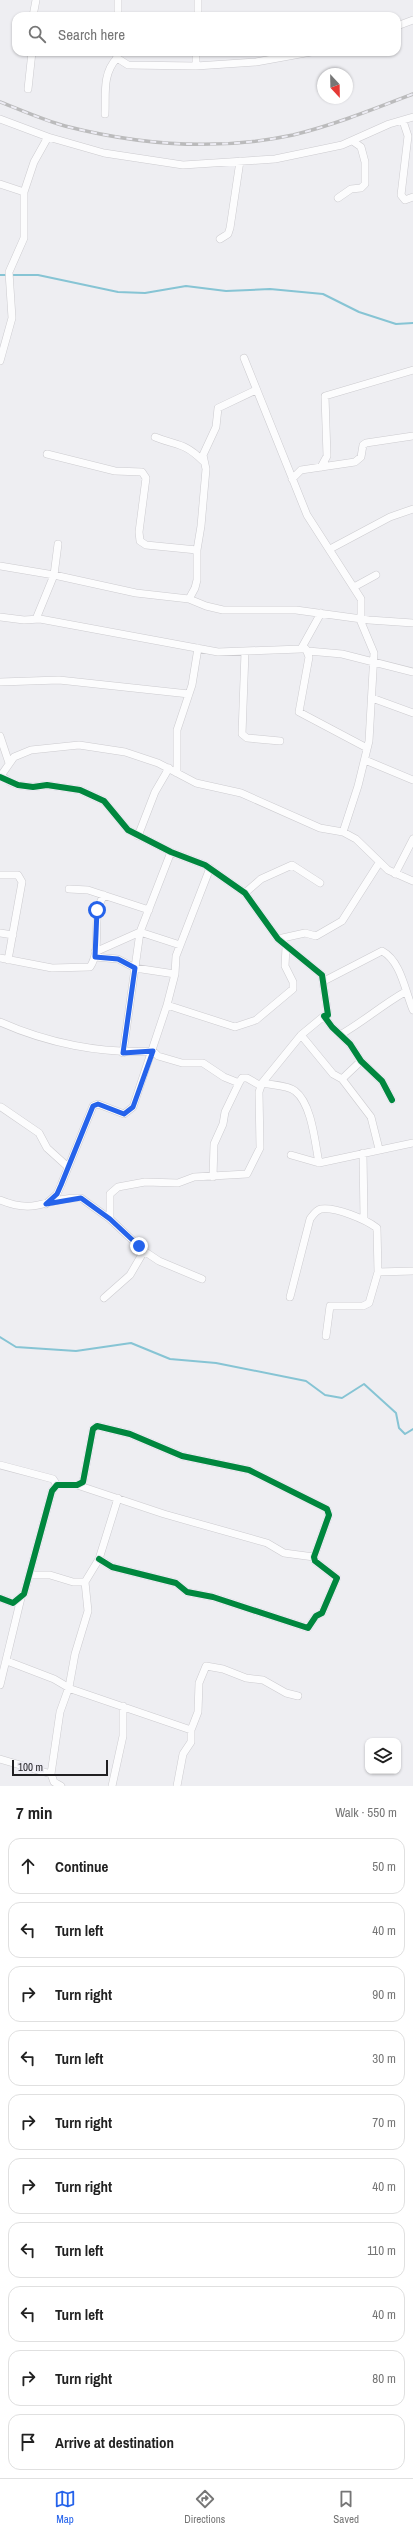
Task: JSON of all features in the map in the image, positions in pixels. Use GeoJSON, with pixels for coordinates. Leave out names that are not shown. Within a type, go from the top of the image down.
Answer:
{"type":"FeatureCollection","features":[{"type":"Feature","properties":{"kind":"street"},"geometry":{"type":"LineString","coordinates":[[34,12],[36,0]]}},
{"type":"Feature","properties":{"kind":"street"},"geometry":{"type":"LineString","coordinates":[[118,0],[118,12]]}},
{"type":"Feature","properties":{"kind":"street"},"geometry":{"type":"LineString","coordinates":[[198,0],[198,12]]}},
{"type":"Feature","properties":{"kind":"street"},"geometry":{"type":"LineString","coordinates":[[401,24],[413,20]]}},
{"type":"Feature","properties":{"kind":"street"},"geometry":{"type":"LineString","coordinates":[[28,89],[32,56]]}},
{"type":"Feature","properties":{"kind":"street"},"geometry":{"type":"LineString","coordinates":[[105,114],[106,74],[115,56]]}},
{"type":"Feature","properties":{"kind":"street"},"geometry":{"type":"LineString","coordinates":[[117,56],[128,65],[196,66],[256,62],[289,56]]}},
{"type":"Feature","properties":{"kind":"street"},"geometry":{"type":"LineString","coordinates":[[196,56],[196,66]]}},
{"type":"Feature","properties":{"kind":"street"},"geometry":{"type":"LineString","coordinates":[[0,119],[48,137],[104,153],[183,165],[275,159],[354,142],[389,124],[413,117]]}},
{"type":"Feature","properties":{"kind":"street"},"geometry":{"type":"LineString","coordinates":[[403,121],[408,136],[401,195],[405,200],[413,197]]}},
{"type":"Feature","properties":{"kind":"street"},"geometry":{"type":"LineString","coordinates":[[0,361],[12,318],[10,270],[24,238],[24,192],[34,162],[48,137]]}},
{"type":"Feature","properties":{"kind":"street"},"geometry":{"type":"LineString","coordinates":[[338,198],[351,189],[360,188],[365,184],[365,162],[361,147],[354,142]]}},
{"type":"Feature","properties":{"kind":"street"},"geometry":{"type":"LineString","coordinates":[[220,239],[228,234],[230,228],[240,161]]}},
{"type":"Feature","properties":{"kind":"street"},"geometry":{"type":"LineString","coordinates":[[0,184],[24,192]]}},
{"type":"Feature","properties":{"kind":"street"},"geometry":{"type":"LineString","coordinates":[[244,358],[307,515],[354,587],[363,604],[360,619],[373,646],[375,664],[367,748],[365,760],[343,832]]}},
{"type":"Feature","properties":{"kind":"street"},"geometry":{"type":"LineString","coordinates":[[321,467],[328,456],[325,396],[413,370]]}},
{"type":"Feature","properties":{"kind":"street"},"geometry":{"type":"LineString","coordinates":[[203,461],[205,449],[216,427],[218,408],[256,390]]}},
{"type":"Feature","properties":{"kind":"street"},"geometry":{"type":"LineString","coordinates":[[292,479],[301,470],[355,462],[361,457],[363,445],[366,443],[413,436]]}},
{"type":"Feature","properties":{"kind":"street"},"geometry":{"type":"LineString","coordinates":[[155,437],[180,444],[191,450],[203,461],[206,469],[201,526],[197,550],[197,580],[195,588],[189,599]]}},
{"type":"Feature","properties":{"kind":"street"},"geometry":{"type":"LineString","coordinates":[[47,454],[115,471],[142,472],[146,478],[139,532],[140,541],[146,545],[197,550]]}},
{"type":"Feature","properties":{"kind":"street"},"geometry":{"type":"LineString","coordinates":[[330,549],[390,517],[413,509]]}},
{"type":"Feature","properties":{"kind":"street"},"geometry":{"type":"LineString","coordinates":[[36,619],[54,575],[58,544]]}},
{"type":"Feature","properties":{"kind":"street"},"geometry":{"type":"LineString","coordinates":[[0,566],[54,575],[136,593],[189,599],[206,606],[223,610],[321,613],[360,619],[413,623]]}},
{"type":"Feature","properties":{"kind":"street"},"geometry":{"type":"LineString","coordinates":[[354,587],[376,575]]}},
{"type":"Feature","properties":{"kind":"street"},"geometry":{"type":"LineString","coordinates":[[301,649],[321,613]]}},
{"type":"Feature","properties":{"kind":"street"},"geometry":{"type":"LineString","coordinates":[[0,617],[24,620],[36,619],[218,652],[245,652],[306,648],[308,651],[342,654],[375,664],[413,672]]}},
{"type":"Feature","properties":{"kind":"street"},"geometry":{"type":"LineString","coordinates":[[177,773],[177,730],[189,694],[198,648]]}},
{"type":"Feature","properties":{"kind":"street"},"geometry":{"type":"LineString","coordinates":[[308,651],[299,712],[367,748]]}},
{"type":"Feature","properties":{"kind":"street"},"geometry":{"type":"LineString","coordinates":[[245,652],[242,734],[246,738],[280,741]]}},
{"type":"Feature","properties":{"kind":"street"},"geometry":{"type":"LineString","coordinates":[[0,682],[59,680],[189,694]]}},
{"type":"Feature","properties":{"kind":"street"},"geometry":{"type":"LineString","coordinates":[[372,698],[413,713]]}},
{"type":"Feature","properties":{"kind":"street"},"geometry":{"type":"LineString","coordinates":[[0,736],[10,763]]}},
{"type":"Feature","properties":{"kind":"street"},"geometry":{"type":"LineString","coordinates":[[110,1219],[110,1194],[118,1187],[145,1182],[178,1182],[194,1177],[247,1174],[260,1148],[259,1092],[262,1085],[301,1035],[324,1016],[328,1015],[324,981],[317,969],[286,947],[278,939],[245,893],[210,868],[171,852],[138,836],[124,826],[109,805],[80,790],[18,785],[10,782],[1,776],[10,763],[22,752],[79,745],[125,752],[169,768],[203,785],[241,793],[320,828],[343,832],[356,839],[380,863],[395,874],[413,881]]}},
{"type":"Feature","properties":{"kind":"street"},"geometry":{"type":"LineString","coordinates":[[365,760],[413,780]]}},
{"type":"Feature","properties":{"kind":"street"},"geometry":{"type":"LineString","coordinates":[[138,836],[155,792],[169,768]]}},
{"type":"Feature","properties":{"kind":"street"},"geometry":{"type":"LineString","coordinates":[[395,874],[413,839]]}},
{"type":"Feature","properties":{"kind":"street"},"geometry":{"type":"LineString","coordinates":[[123,1053],[140,932],[171,852]]}},
{"type":"Feature","properties":{"kind":"street"},"geometry":{"type":"LineString","coordinates":[[278,939],[305,933],[316,936],[342,920],[380,863]]}},
{"type":"Feature","properties":{"kind":"street"},"geometry":{"type":"LineString","coordinates":[[245,893],[261,879],[292,864],[320,883]]}},
{"type":"Feature","properties":{"kind":"street"},"geometry":{"type":"LineString","coordinates":[[46,1204],[57,1194],[93,1106],[98,1104],[124,1114],[133,1107],[153,1051],[167,1005],[175,974],[175,963],[180,945],[210,868]]}},
{"type":"Feature","properties":{"kind":"street"},"geometry":{"type":"LineString","coordinates":[[0,875],[18,875],[22,878],[8,960]]}},
{"type":"Feature","properties":{"kind":"street"},"geometry":{"type":"LineString","coordinates":[[69,889],[79,889],[104,895],[149,910]]}},
{"type":"Feature","properties":{"kind":"street"},"geometry":{"type":"LineString","coordinates":[[0,958],[52,968],[85,969],[90,967],[95,955],[97,910],[104,895]]}},
{"type":"Feature","properties":{"kind":"street"},"geometry":{"type":"LineString","coordinates":[[95,955],[140,932],[180,945]]}},
{"type":"Feature","properties":{"kind":"street"},"geometry":{"type":"LineString","coordinates":[[0,933],[13,935]]}},
{"type":"Feature","properties":{"kind":"street"},"geometry":{"type":"LineString","coordinates":[[167,1005],[235,1027],[256,1020],[293,989],[293,982],[285,966],[286,947]]}},
{"type":"Feature","properties":{"kind":"street"},"geometry":{"type":"LineString","coordinates":[[324,981],[382,951],[390,957],[401,976],[405,992],[413,1010]]}},
{"type":"Feature","properties":{"kind":"street"},"geometry":{"type":"LineString","coordinates":[[95,955],[118,959],[135,968],[175,974]]}},
{"type":"Feature","properties":{"kind":"street"},"geometry":{"type":"LineString","coordinates":[[340,1035],[361,1023],[386,1003],[405,992]]}},
{"type":"Feature","properties":{"kind":"street"},"geometry":{"type":"LineString","coordinates":[[324,1016],[355,1050],[361,1061],[382,1081],[392,1100]]}},
{"type":"Feature","properties":{"kind":"street"},"geometry":{"type":"LineString","coordinates":[[0,1022],[41,1038],[123,1053],[153,1051],[158,1056],[182,1063],[204,1063],[224,1077],[239,1083]]}},
{"type":"Feature","properties":{"kind":"street"},"geometry":{"type":"LineString","coordinates":[[301,1035],[333,1074],[342,1079],[371,1117],[379,1149]]}},
{"type":"Feature","properties":{"kind":"street"},"geometry":{"type":"LineString","coordinates":[[342,1079],[361,1061]]}},
{"type":"Feature","properties":{"kind":"street"},"geometry":{"type":"LineString","coordinates":[[213,1177],[214,1144],[223,1124],[225,1112],[242,1078],[247,1078],[262,1085],[294,1090],[299,1095],[311,1119],[319,1163]]}},
{"type":"Feature","properties":{"kind":"street"},"geometry":{"type":"LineString","coordinates":[[1,1107],[39,1133],[47,1148],[68,1167]]}},
{"type":"Feature","properties":{"kind":"street"},"geometry":{"type":"LineString","coordinates":[[291,1155],[319,1163],[379,1149],[413,1143]]}},
{"type":"Feature","properties":{"kind":"street"},"geometry":{"type":"LineString","coordinates":[[362,1153],[364,1219]]}},
{"type":"Feature","properties":{"kind":"street"},"geometry":{"type":"LineString","coordinates":[[0,1200],[16,1206],[36,1207],[81,1198],[110,1219],[144,1251],[159,1261],[202,1279]]}},
{"type":"Feature","properties":{"kind":"street"},"geometry":{"type":"LineString","coordinates":[[290,1297],[310,1219],[314,1212],[322,1209],[364,1219],[377,1228],[379,1232],[378,1272],[368,1304],[330,1306],[326,1336]]}},
{"type":"Feature","properties":{"kind":"street"},"geometry":{"type":"LineString","coordinates":[[104,1298],[130,1275],[144,1251]]}},
{"type":"Feature","properties":{"kind":"street"},"geometry":{"type":"LineString","coordinates":[[378,1272],[413,1271]]}},
{"type":"Feature","properties":{"kind":"street"},"geometry":{"type":"LineString","coordinates":[[77,1485],[85,1478],[95,1427],[105,1427],[130,1434],[182,1456],[260,1474],[327,1509],[330,1515],[314,1557],[315,1561],[335,1574],[337,1578],[322,1613],[316,1616],[308,1628],[221,1600],[187,1592],[176,1583],[119,1569],[99,1559]]}},
{"type":"Feature","properties":{"kind":"street"},"geometry":{"type":"LineString","coordinates":[[0,1465],[53,1479],[57,1485]]}},
{"type":"Feature","properties":{"kind":"street"},"geometry":{"type":"LineString","coordinates":[[57,1485],[77,1485],[268,1543],[284,1552],[314,1557]]}},
{"type":"Feature","properties":{"kind":"street"},"geometry":{"type":"LineString","coordinates":[[0,1685],[21,1598],[29,1575],[52,1491],[57,1485]]}},
{"type":"Feature","properties":{"kind":"street"},"geometry":{"type":"LineString","coordinates":[[61,1786],[54,1782],[51,1774],[60,1712],[69,1687],[75,1654],[88,1611],[85,1582],[99,1559],[118,1498]]}},
{"type":"Feature","properties":{"kind":"street"},"geometry":{"type":"LineString","coordinates":[[29,1575],[50,1575],[73,1582],[85,1582]]}},
{"type":"Feature","properties":{"kind":"street"},"geometry":{"type":"LineString","coordinates":[[0,1598],[13,1603],[21,1598]]}},
{"type":"Feature","properties":{"kind":"street"},"geometry":{"type":"LineString","coordinates":[[7,1661],[31,1669],[69,1687],[191,1730]]}},
{"type":"Feature","properties":{"kind":"street"},"geometry":{"type":"LineString","coordinates":[[176,1786],[183,1754],[190,1742],[191,1730],[198,1712],[199,1683],[206,1666],[223,1669],[246,1678],[264,1680],[286,1693],[298,1696]]}},
{"type":"Feature","properties":{"kind":"street"},"geometry":{"type":"LineString","coordinates":[[116,1785],[123,1736],[123,1706]]}},
{"type":"Feature","properties":{"kind":"street"},"geometry":{"type":"LineString","coordinates":[[0,1759],[51,1774]]}},
{"type":"Feature","properties":{"kind":"waterway"},"geometry":{"type":"LineString","coordinates":[[0,275],[7,275]]}},
{"type":"Feature","properties":{"kind":"waterway"},"geometry":{"type":"LineString","coordinates":[[12,275],[38,275],[118,292],[145,293],[186,286],[226,291],[270,289],[323,294],[359,312],[396,324],[413,323]]}},
{"type":"Feature","properties":{"kind":"waterway"},"geometry":{"type":"LineString","coordinates":[[0,1337],[16,1347],[76,1351],[131,1343],[170,1359],[216,1363],[306,1381],[325,1395],[342,1398],[364,1384],[396,1413],[399,1428],[405,1434],[413,1429]]}},
{"type":"Feature","properties":{"kind":"railway"},"geometry":{"type":"LineString","coordinates":[[0,102],[57,124],[121,138],[179,144],[207,144],[265,140],[293,135],[339,122],[413,94]]}},
{"type":"Feature","properties":{"kind":"cycle path"},"geometry":{"type":"LineString","coordinates":[[0,777],[18,785],[33,787],[47,785],[80,790],[104,801],[128,830],[171,852],[205,865],[245,893],[278,939],[322,975],[328,1015],[324,1016],[332,1027],[350,1044],[361,1061],[382,1081],[392,1100]]}},
{"type":"Feature","properties":{"kind":"cycle path"},"geometry":{"type":"LineString","coordinates":[[0,1598],[13,1603],[24,1594],[52,1491],[57,1485],[77,1485],[83,1482],[93,1429],[97,1426],[130,1434],[182,1456],[249,1470],[327,1509],[329,1515],[314,1557],[315,1561],[337,1578],[322,1613],[316,1616],[308,1628],[213,1597],[187,1592],[176,1583],[112,1567],[99,1559]]}},
{"type":"Feature","properties":{"kind":"route"},"geometry":{"type":"LineString","coordinates":[[97,910],[95,957],[118,959],[135,968],[123,1053],[153,1051],[133,1107],[129,1112],[124,1114],[98,1104],[93,1106],[57,1194],[46,1204],[81,1198],[110,1219],[139,1246]]}}]}
